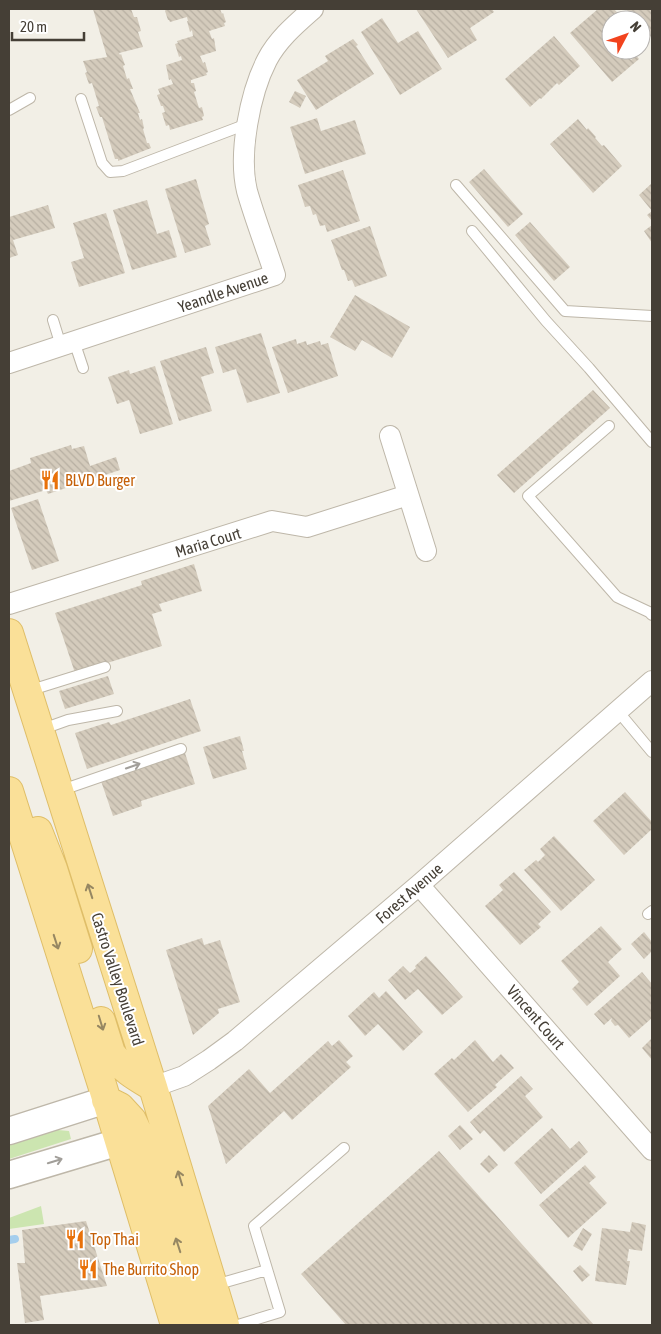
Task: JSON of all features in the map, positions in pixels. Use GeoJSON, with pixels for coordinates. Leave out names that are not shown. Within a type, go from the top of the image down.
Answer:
{"type":"FeatureCollection","features":[{"type":"Feature","properties":{"kind":"main road","name":"Castro Valley Boulevard"},"geometry":{"type":"LineString","coordinates":[[9,633],[153,1087],[225,1325]]}},
{"type":"Feature","properties":{"kind":"main road"},"geometry":{"type":"LineString","coordinates":[[9,783],[36,824],[53,869],[110,1053],[124,1070],[153,1087]]}},
{"type":"Feature","properties":{"kind":"main road"},"geometry":{"type":"LineString","coordinates":[[9,791],[174,1325]]}},
{"type":"Feature","properties":{"kind":"main road"},"geometry":{"type":"LineString","coordinates":[[106,1100],[120,1108],[132,1120],[149,1155],[204,1325]]}},
{"type":"Feature","properties":{"kind":"street","name":"Yeandle Avenue"},"geometry":{"type":"LineString","coordinates":[[10,360],[68,344],[275,275],[247,190],[244,150],[252,104],[268,60],[289,30],[313,9]]}},
{"type":"Feature","properties":{"kind":"street"},"geometry":{"type":"LineString","coordinates":[[390,436],[426,551]]}},
{"type":"Feature","properties":{"kind":"street","name":"Maria Court"},"geometry":{"type":"LineString","coordinates":[[9,604],[272,521],[307,526],[408,495]]}},
{"type":"Feature","properties":{"kind":"street","name":"Forest Avenue"},"geometry":{"type":"LineString","coordinates":[[153,1087],[184,1076],[235,1041],[419,885],[652,681]]}},
{"type":"Feature","properties":{"kind":"street","name":"Vincent Court"},"geometry":{"type":"LineString","coordinates":[[419,885],[652,1150]]}},
{"type":"Feature","properties":{"kind":"street"},"geometry":{"type":"LineString","coordinates":[[9,1131],[106,1100]]}},
{"type":"Feature","properties":{"kind":"street"},"geometry":{"type":"LineString","coordinates":[[9,1175],[119,1142]]}},
{"type":"Feature","properties":{"kind":"lane"},"geometry":{"type":"LineString","coordinates":[[9,110],[30,98]]}},
{"type":"Feature","properties":{"kind":"lane"},"geometry":{"type":"LineString","coordinates":[[81,99],[102,163],[110,172],[124,171],[248,124]]}},
{"type":"Feature","properties":{"kind":"lane"},"geometry":{"type":"LineString","coordinates":[[456,185],[565,311],[652,316]]}},
{"type":"Feature","properties":{"kind":"lane"},"geometry":{"type":"LineString","coordinates":[[472,231],[546,321],[652,442]]}},
{"type":"Feature","properties":{"kind":"lane"},"geometry":{"type":"LineString","coordinates":[[53,320],[83,368]]}},
{"type":"Feature","properties":{"kind":"lane"},"geometry":{"type":"LineString","coordinates":[[609,426],[528,496],[617,597],[652,615]]}},
{"type":"Feature","properties":{"kind":"lane"},"geometry":{"type":"LineString","coordinates":[[27,692],[105,667]]}},
{"type":"Feature","properties":{"kind":"lane"},"geometry":{"type":"LineString","coordinates":[[618,710],[652,752]]}},
{"type":"Feature","properties":{"kind":"lane"},"geometry":{"type":"LineString","coordinates":[[39,730],[68,720],[117,711]]}},
{"type":"Feature","properties":{"kind":"lane"},"geometry":{"type":"LineString","coordinates":[[58,791],[181,749]]}},
{"type":"Feature","properties":{"kind":"lane"},"geometry":{"type":"LineString","coordinates":[[238,1325],[280,1312],[254,1226],[344,1148]]}},
{"type":"Feature","properties":{"kind":"lane"},"geometry":{"type":"LineString","coordinates":[[212,1286],[266,1270]]}},
{"type":"Feature","properties":{"kind":"green space"},"geometry":{"type":"Polygon","coordinates":[[[47,1129],[69,1131],[71,1139],[9,1159],[9,1138],[47,1129]]]}},
{"type":"Feature","properties":{"kind":"green space"},"geometry":{"type":"Polygon","coordinates":[[[41,1206],[44,1224],[9,1229],[9,1218],[41,1206]]]}},
{"type":"Feature","properties":{"kind":"building"},"geometry":{"type":"Polygon","coordinates":[[[93,9],[131,9],[134,17],[137,17],[141,31],[138,32],[143,47],[119,53],[125,65],[123,66],[127,79],[129,78],[133,89],[130,89],[140,113],[138,113],[140,120],[142,119],[147,143],[149,143],[151,148],[118,161],[118,159],[115,159],[102,117],[100,117],[96,107],[99,106],[92,83],[89,84],[85,73],[87,72],[83,61],[107,57],[93,9]]]}},
{"type":"Feature","properties":{"kind":"building"},"geometry":{"type":"Polygon","coordinates":[[[166,9],[220,9],[226,22],[224,23],[225,26],[209,31],[212,39],[214,38],[216,51],[200,56],[203,63],[205,62],[207,75],[191,80],[191,83],[194,83],[196,91],[194,92],[199,108],[202,107],[203,120],[170,130],[169,125],[166,126],[162,113],[165,112],[157,95],[160,94],[158,89],[173,84],[171,79],[169,80],[166,65],[182,60],[181,56],[179,57],[175,44],[178,43],[177,41],[193,36],[192,30],[190,32],[187,17],[170,22],[165,11],[166,9]]]}},
{"type":"Feature","properties":{"kind":"building"},"geometry":{"type":"Polygon","coordinates":[[[416,9],[492,9],[494,12],[470,28],[477,40],[448,58],[416,9]]]}},
{"type":"Feature","properties":{"kind":"building"},"geometry":{"type":"Polygon","coordinates":[[[598,9],[614,9],[601,10],[601,60],[638,60],[612,82],[570,33],[598,9]]]}},
{"type":"Feature","properties":{"kind":"building"},"geometry":{"type":"Polygon","coordinates":[[[652,9],[651,37],[651,10],[627,10],[652,9]]]}},
{"type":"Feature","properties":{"kind":"building"},"geometry":{"type":"Polygon","coordinates":[[[382,18],[398,43],[418,31],[442,69],[400,95],[361,32],[382,18]]]}},
{"type":"Feature","properties":{"kind":"building"},"geometry":{"type":"Polygon","coordinates":[[[554,36],[580,66],[530,107],[505,79],[554,36]]]}},
{"type":"Feature","properties":{"kind":"building"},"geometry":{"type":"Polygon","coordinates":[[[353,39],[374,74],[316,110],[297,80],[328,61],[325,56],[353,39]]]}},
{"type":"Feature","properties":{"kind":"building"},"geometry":{"type":"Polygon","coordinates":[[[295,91],[306,96],[300,108],[289,102],[295,91]]]}},
{"type":"Feature","properties":{"kind":"building"},"geometry":{"type":"Polygon","coordinates":[[[317,118],[321,131],[355,120],[366,154],[305,174],[290,127],[317,118]]]}},
{"type":"Feature","properties":{"kind":"building"},"geometry":{"type":"Polygon","coordinates":[[[578,119],[622,166],[593,193],[550,144],[578,119]]]}},
{"type":"Feature","properties":{"kind":"building"},"geometry":{"type":"Polygon","coordinates":[[[484,169],[523,214],[508,227],[469,182],[484,169]]]}},
{"type":"Feature","properties":{"kind":"building"},"geometry":{"type":"Polygon","coordinates":[[[343,170],[360,221],[327,232],[325,225],[320,226],[316,214],[313,215],[310,206],[305,207],[298,185],[343,170]]]}},
{"type":"Feature","properties":{"kind":"building"},"geometry":{"type":"Polygon","coordinates":[[[196,179],[209,224],[205,226],[211,245],[185,253],[165,189],[196,179]]]}},
{"type":"Feature","properties":{"kind":"building"},"geometry":{"type":"Polygon","coordinates":[[[652,183],[652,211],[639,195],[652,183]]]}},
{"type":"Feature","properties":{"kind":"building"},"geometry":{"type":"Polygon","coordinates":[[[147,200],[157,234],[169,230],[177,257],[132,270],[113,210],[147,200]]]}},
{"type":"Feature","properties":{"kind":"building"},"geometry":{"type":"Polygon","coordinates":[[[48,205],[55,228],[13,240],[18,255],[9,258],[9,217],[48,205]]]}},
{"type":"Feature","properties":{"kind":"building"},"geometry":{"type":"Polygon","coordinates":[[[652,211],[652,221],[647,215],[652,211]]]}},
{"type":"Feature","properties":{"kind":"building"},"geometry":{"type":"Polygon","coordinates":[[[106,213],[125,273],[79,287],[71,262],[84,258],[73,223],[106,213]]]}},
{"type":"Feature","properties":{"kind":"building"},"geometry":{"type":"Polygon","coordinates":[[[530,222],[570,267],[554,281],[515,235],[530,222]]]}},
{"type":"Feature","properties":{"kind":"building"},"geometry":{"type":"Polygon","coordinates":[[[652,225],[652,243],[644,231],[652,225]]]}},
{"type":"Feature","properties":{"kind":"building"},"geometry":{"type":"Polygon","coordinates":[[[370,226],[387,276],[355,287],[352,280],[348,281],[344,270],[342,270],[331,240],[370,226]]]}},
{"type":"Feature","properties":{"kind":"building"},"geometry":{"type":"Polygon","coordinates":[[[355,295],[410,327],[392,358],[362,340],[355,351],[330,337],[355,295]]]}},
{"type":"Feature","properties":{"kind":"building"},"geometry":{"type":"Polygon","coordinates":[[[261,333],[280,393],[247,403],[236,369],[223,373],[215,347],[261,333]]]}},
{"type":"Feature","properties":{"kind":"building"},"geometry":{"type":"Polygon","coordinates":[[[296,339],[297,344],[306,341],[307,345],[320,341],[321,345],[328,343],[338,376],[288,393],[272,347],[296,339]]]}},
{"type":"Feature","properties":{"kind":"building"},"geometry":{"type":"Polygon","coordinates":[[[206,347],[214,373],[201,377],[212,411],[179,421],[160,361],[206,347]]]}},
{"type":"Feature","properties":{"kind":"building"},"geometry":{"type":"Polygon","coordinates":[[[155,366],[173,424],[140,434],[129,400],[117,404],[108,377],[129,370],[130,374],[155,366]]]}},
{"type":"Feature","properties":{"kind":"building"},"geometry":{"type":"Polygon","coordinates":[[[593,390],[610,408],[514,493],[497,475],[593,390]]]}},
{"type":"Feature","properties":{"kind":"building","name":"BLVD Burger"},"geometry":{"type":"Polygon","coordinates":[[[71,445],[72,449],[84,446],[90,466],[116,457],[120,470],[48,494],[46,490],[9,501],[9,471],[31,463],[30,458],[71,445]]]}},
{"type":"Feature","properties":{"kind":"building"},"geometry":{"type":"Polygon","coordinates":[[[38,499],[59,561],[32,570],[11,508],[38,499]]]}},
{"type":"Feature","properties":{"kind":"building"},"geometry":{"type":"Polygon","coordinates":[[[194,564],[202,591],[159,604],[162,611],[152,614],[162,646],[75,673],[55,613],[142,585],[141,581],[194,564]]]}},
{"type":"Feature","properties":{"kind":"building"},"geometry":{"type":"Polygon","coordinates":[[[108,676],[114,694],[65,709],[59,691],[108,676]]]}},
{"type":"Feature","properties":{"kind":"building"},"geometry":{"type":"Polygon","coordinates":[[[190,699],[201,731],[87,769],[75,733],[109,722],[111,725],[190,699]]]}},
{"type":"Feature","properties":{"kind":"building"},"geometry":{"type":"Polygon","coordinates":[[[240,736],[247,769],[213,779],[203,747],[240,736]]]}},
{"type":"Feature","properties":{"kind":"building"},"geometry":{"type":"Polygon","coordinates":[[[185,753],[195,784],[141,801],[142,806],[113,816],[101,781],[185,753]]]}},
{"type":"Feature","properties":{"kind":"building"},"geometry":{"type":"Polygon","coordinates":[[[625,792],[652,822],[652,829],[624,855],[593,821],[625,792]]]}},
{"type":"Feature","properties":{"kind":"building"},"geometry":{"type":"Polygon","coordinates":[[[554,836],[595,880],[561,911],[524,870],[536,860],[538,862],[545,855],[540,849],[554,836]]]}},
{"type":"Feature","properties":{"kind":"building"},"geometry":{"type":"Polygon","coordinates":[[[514,872],[551,912],[538,924],[541,927],[520,945],[485,906],[503,890],[499,885],[514,872]]]}},
{"type":"Feature","properties":{"kind":"building"},"geometry":{"type":"Polygon","coordinates":[[[601,926],[622,949],[608,962],[620,976],[587,1006],[572,989],[579,982],[561,961],[601,926]]]}},
{"type":"Feature","properties":{"kind":"building"},"geometry":{"type":"Polygon","coordinates":[[[644,932],[652,942],[652,951],[644,959],[631,944],[644,932]]]}},
{"type":"Feature","properties":{"kind":"building"},"geometry":{"type":"Polygon","coordinates":[[[202,938],[204,945],[220,940],[240,1002],[218,1009],[219,1013],[193,1035],[166,950],[202,938]]]}},
{"type":"Feature","properties":{"kind":"building"},"geometry":{"type":"Polygon","coordinates":[[[426,956],[463,997],[442,1015],[418,989],[405,1000],[388,980],[403,966],[410,973],[426,956]]]}},
{"type":"Feature","properties":{"kind":"building"},"geometry":{"type":"Polygon","coordinates":[[[642,972],[652,984],[652,1018],[629,1038],[618,1025],[615,1026],[611,1021],[612,1018],[604,1025],[594,1014],[642,972]]]}},
{"type":"Feature","properties":{"kind":"building"},"geometry":{"type":"Polygon","coordinates":[[[386,991],[423,1032],[403,1051],[378,1024],[365,1036],[348,1016],[374,992],[379,998],[386,991]]]}},
{"type":"Feature","properties":{"kind":"building"},"geometry":{"type":"Polygon","coordinates":[[[652,1038],[652,1060],[642,1048],[652,1038]]]}},
{"type":"Feature","properties":{"kind":"building"},"geometry":{"type":"Polygon","coordinates":[[[339,1040],[353,1056],[346,1062],[351,1067],[292,1120],[284,1111],[226,1164],[208,1106],[249,1069],[270,1093],[328,1041],[332,1046],[339,1040]]]}},
{"type":"Feature","properties":{"kind":"building"},"geometry":{"type":"Polygon","coordinates":[[[475,1040],[493,1062],[501,1054],[514,1068],[495,1085],[497,1087],[468,1112],[434,1074],[452,1058],[454,1060],[475,1040]]]}},
{"type":"Feature","properties":{"kind":"building"},"geometry":{"type":"Polygon","coordinates":[[[521,1076],[533,1089],[525,1096],[543,1117],[504,1152],[484,1130],[480,1134],[470,1122],[521,1076]]]}},
{"type":"Feature","properties":{"kind":"building"},"geometry":{"type":"Polygon","coordinates":[[[460,1125],[473,1139],[460,1150],[448,1136],[460,1125]]]}},
{"type":"Feature","properties":{"kind":"building"},"geometry":{"type":"Polygon","coordinates":[[[552,1128],[570,1149],[579,1141],[588,1152],[541,1194],[514,1163],[552,1128]]]}},
{"type":"Feature","properties":{"kind":"building"},"geometry":{"type":"Polygon","coordinates":[[[439,1151],[594,1325],[346,1325],[301,1274],[439,1151]]]}},
{"type":"Feature","properties":{"kind":"building"},"geometry":{"type":"Polygon","coordinates":[[[489,1155],[498,1165],[489,1173],[480,1164],[489,1155]]]}},
{"type":"Feature","properties":{"kind":"building"},"geometry":{"type":"Polygon","coordinates":[[[585,1165],[596,1177],[589,1183],[607,1203],[568,1238],[539,1205],[585,1165]]]}},
{"type":"Feature","properties":{"kind":"building"},"geometry":{"type":"Polygon","coordinates":[[[86,1221],[107,1286],[40,1296],[44,1320],[25,1323],[17,1263],[25,1263],[22,1230],[86,1221]]]}},
{"type":"Feature","properties":{"kind":"building"},"geometry":{"type":"Polygon","coordinates":[[[632,1222],[646,1225],[642,1251],[629,1249],[627,1261],[630,1261],[626,1285],[595,1281],[602,1228],[630,1232],[632,1222]]]}},
{"type":"Feature","properties":{"kind":"building"},"geometry":{"type":"Polygon","coordinates":[[[583,1228],[592,1234],[582,1251],[573,1246],[583,1228]]]}},
{"type":"Feature","properties":{"kind":"building"},"geometry":{"type":"Polygon","coordinates":[[[580,1265],[590,1275],[582,1282],[573,1271],[580,1265]]]}},
{"type":"Feature","properties":{"kind":"waterway"},"geometry":{"type":"LineString","coordinates":[[9,1240],[15,1239]]}},
{"type":"Feature","properties":{"kind":"place","name":"BLVD Burger"},"geometry":{"type":"Point","coordinates":[50,480]}},
{"type":"Feature","properties":{"kind":"place","name":"Top Thai"},"geometry":{"type":"Point","coordinates":[75,1239]}},
{"type":"Feature","properties":{"kind":"place","name":"The Burrito Shop"},"geometry":{"type":"Point","coordinates":[88,1269]}}]}
